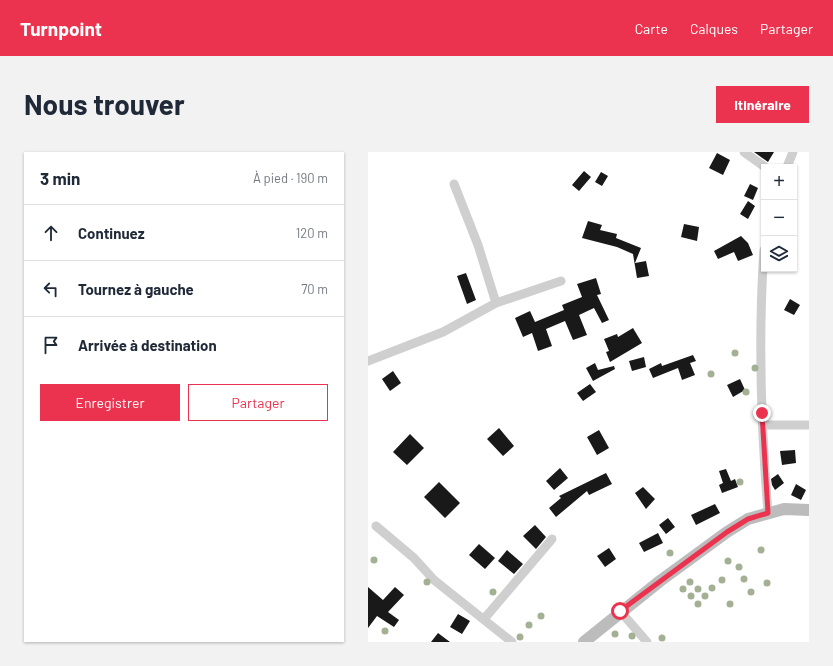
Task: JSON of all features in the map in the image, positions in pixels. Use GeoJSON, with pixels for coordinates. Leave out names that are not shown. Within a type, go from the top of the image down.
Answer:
{"type":"FeatureCollection","features":[{"type":"Feature","properties":{"kind":"main road"},"geometry":{"type":"LineString","coordinates":[[584,642],[620,611],[727,532],[748,519],[784,509],[809,510]]}},
{"type":"Feature","properties":{"kind":"street"},"geometry":{"type":"LineString","coordinates":[[744,152],[761,164]]}},
{"type":"Feature","properties":{"kind":"street"},"geometry":{"type":"LineString","coordinates":[[789,164],[793,152]]}},
{"type":"Feature","properties":{"kind":"street"},"geometry":{"type":"LineString","coordinates":[[454,184],[478,245],[496,303]]}},
{"type":"Feature","properties":{"kind":"street"},"geometry":{"type":"LineString","coordinates":[[762,272],[763,424],[768,513]]}},
{"type":"Feature","properties":{"kind":"street"},"geometry":{"type":"LineString","coordinates":[[368,361],[443,332],[496,303],[561,281]]}},
{"type":"Feature","properties":{"kind":"street"},"geometry":{"type":"LineString","coordinates":[[763,424],[809,425]]}},
{"type":"Feature","properties":{"kind":"street"},"geometry":{"type":"LineString","coordinates":[[376,526],[414,558],[434,580],[512,642]]}},
{"type":"Feature","properties":{"kind":"street"},"geometry":{"type":"LineString","coordinates":[[484,619],[552,539]]}},
{"type":"Feature","properties":{"kind":"street"},"geometry":{"type":"LineString","coordinates":[[620,611],[647,642]]}},
{"type":"Feature","properties":{"kind":"building"},"geometry":{"type":"Polygon","coordinates":[[[754,152],[774,152],[768,162],[754,152]]]}},
{"type":"Feature","properties":{"kind":"building"},"geometry":{"type":"Polygon","coordinates":[[[717,153],[730,160],[723,175],[709,168],[717,153]]]}},
{"type":"Feature","properties":{"kind":"building"},"geometry":{"type":"Polygon","coordinates":[[[584,171],[591,177],[579,191],[572,185],[584,171]]]}},
{"type":"Feature","properties":{"kind":"building"},"geometry":{"type":"Polygon","coordinates":[[[601,172],[608,176],[602,186],[595,182],[601,172]]]}},
{"type":"Feature","properties":{"kind":"building"},"geometry":{"type":"Polygon","coordinates":[[[750,184],[758,188],[753,200],[744,196],[750,184]]]}},
{"type":"Feature","properties":{"kind":"building"},"geometry":{"type":"Polygon","coordinates":[[[748,201],[755,206],[748,219],[740,214],[748,201]]]}},
{"type":"Feature","properties":{"kind":"building"},"geometry":{"type":"Polygon","coordinates":[[[588,221],[602,225],[600,230],[617,234],[616,238],[641,248],[635,263],[646,261],[649,276],[637,278],[633,254],[617,247],[582,238],[588,221]]]}},
{"type":"Feature","properties":{"kind":"building"},"geometry":{"type":"Polygon","coordinates":[[[684,224],[699,227],[697,241],[681,237],[684,224]]]}},
{"type":"Feature","properties":{"kind":"building"},"geometry":{"type":"Polygon","coordinates":[[[741,236],[748,243],[753,255],[738,261],[734,252],[718,259],[714,251],[741,236]]]}},
{"type":"Feature","properties":{"kind":"building"},"geometry":{"type":"Polygon","coordinates":[[[466,273],[476,300],[467,304],[457,276],[466,273]]]}},
{"type":"Feature","properties":{"kind":"building"},"geometry":{"type":"Polygon","coordinates":[[[596,278],[601,294],[597,295],[609,320],[602,323],[594,308],[579,315],[587,335],[573,340],[565,321],[546,329],[552,346],[538,351],[532,333],[523,337],[515,318],[530,311],[535,322],[564,310],[562,305],[582,297],[577,284],[596,278]]]}},
{"type":"Feature","properties":{"kind":"building"},"geometry":{"type":"Polygon","coordinates":[[[790,299],[800,305],[794,315],[784,310],[790,299]]]}},
{"type":"Feature","properties":{"kind":"building"},"geometry":{"type":"Polygon","coordinates":[[[633,328],[642,343],[610,362],[606,352],[609,351],[604,339],[617,334],[618,337],[633,328]]]}},
{"type":"Feature","properties":{"kind":"building"},"geometry":{"type":"Polygon","coordinates":[[[693,355],[696,361],[690,363],[695,375],[682,380],[678,368],[653,378],[649,369],[661,363],[662,366],[693,355]]]}},
{"type":"Feature","properties":{"kind":"building"},"geometry":{"type":"Polygon","coordinates":[[[644,357],[646,367],[632,371],[629,361],[644,357]]]}},
{"type":"Feature","properties":{"kind":"building"},"geometry":{"type":"Polygon","coordinates":[[[595,363],[598,370],[614,366],[615,369],[593,381],[586,368],[595,363]]]}},
{"type":"Feature","properties":{"kind":"building"},"geometry":{"type":"Polygon","coordinates":[[[393,371],[401,383],[390,391],[382,379],[393,371]]]}},
{"type":"Feature","properties":{"kind":"building"},"geometry":{"type":"Polygon","coordinates":[[[740,379],[745,390],[733,397],[727,385],[740,379]]]}},
{"type":"Feature","properties":{"kind":"building"},"geometry":{"type":"Polygon","coordinates":[[[590,384],[596,392],[583,401],[577,393],[590,384]]]}},
{"type":"Feature","properties":{"kind":"building"},"geometry":{"type":"Polygon","coordinates":[[[499,428],[514,446],[503,456],[487,439],[499,428]]]}},
{"type":"Feature","properties":{"kind":"building"},"geometry":{"type":"Polygon","coordinates":[[[599,430],[609,448],[597,455],[587,437],[599,430]]]}},
{"type":"Feature","properties":{"kind":"building"},"geometry":{"type":"Polygon","coordinates":[[[410,434],[424,448],[407,465],[393,452],[410,434]]]}},
{"type":"Feature","properties":{"kind":"building"},"geometry":{"type":"Polygon","coordinates":[[[795,450],[796,463],[782,465],[780,451],[795,450]]]}},
{"type":"Feature","properties":{"kind":"building"},"geometry":{"type":"Polygon","coordinates":[[[560,468],[568,478],[554,490],[546,481],[560,468]]]}},
{"type":"Feature","properties":{"kind":"building"},"geometry":{"type":"Polygon","coordinates":[[[726,469],[731,481],[735,479],[738,487],[722,493],[719,485],[723,483],[719,471],[726,469]]]}},
{"type":"Feature","properties":{"kind":"building"},"geometry":{"type":"Polygon","coordinates":[[[606,473],[612,484],[589,495],[587,491],[556,517],[549,508],[561,498],[559,496],[606,473]]]}},
{"type":"Feature","properties":{"kind":"building"},"geometry":{"type":"Polygon","coordinates":[[[778,474],[784,483],[775,490],[771,479],[778,474]]]}},
{"type":"Feature","properties":{"kind":"building"},"geometry":{"type":"Polygon","coordinates":[[[439,482],[460,503],[445,518],[424,497],[439,482]]]}},
{"type":"Feature","properties":{"kind":"building"},"geometry":{"type":"Polygon","coordinates":[[[796,484],[806,490],[801,500],[791,495],[796,484]]]}},
{"type":"Feature","properties":{"kind":"building"},"geometry":{"type":"Polygon","coordinates":[[[643,487],[655,499],[646,509],[635,493],[643,487]]]}},
{"type":"Feature","properties":{"kind":"building"},"geometry":{"type":"Polygon","coordinates":[[[715,504],[720,513],[696,525],[691,515],[715,504]]]}},
{"type":"Feature","properties":{"kind":"building"},"geometry":{"type":"Polygon","coordinates":[[[668,518],[675,527],[666,534],[659,525],[668,518]]]}},
{"type":"Feature","properties":{"kind":"building"},"geometry":{"type":"Polygon","coordinates":[[[535,525],[546,537],[536,549],[523,536],[535,525]]]}},
{"type":"Feature","properties":{"kind":"building"},"geometry":{"type":"Polygon","coordinates":[[[658,533],[663,543],[644,552],[639,543],[658,533]]]}},
{"type":"Feature","properties":{"kind":"building"},"geometry":{"type":"Polygon","coordinates":[[[479,544],[495,558],[485,569],[469,555],[479,544]]]}},
{"type":"Feature","properties":{"kind":"building"},"geometry":{"type":"Polygon","coordinates":[[[609,548],[616,559],[605,567],[597,556],[609,548]]]}},
{"type":"Feature","properties":{"kind":"building"},"geometry":{"type":"Polygon","coordinates":[[[507,550],[523,564],[514,574],[498,561],[507,550]]]}},
{"type":"Feature","properties":{"kind":"building"},"geometry":{"type":"Polygon","coordinates":[[[368,587],[383,600],[395,587],[404,595],[388,612],[399,620],[394,627],[377,616],[368,628],[368,587]]]}},
{"type":"Feature","properties":{"kind":"building"},"geometry":{"type":"Polygon","coordinates":[[[458,614],[470,621],[462,634],[450,627],[458,614]]]}},
{"type":"Feature","properties":{"kind":"building"},"geometry":{"type":"Polygon","coordinates":[[[438,633],[450,642],[431,642],[438,633]]]}},
{"type":"Feature","properties":{"kind":"route"},"geometry":{"type":"LineString","coordinates":[[620,611],[727,532],[748,519],[768,513],[762,413]]}}]}
